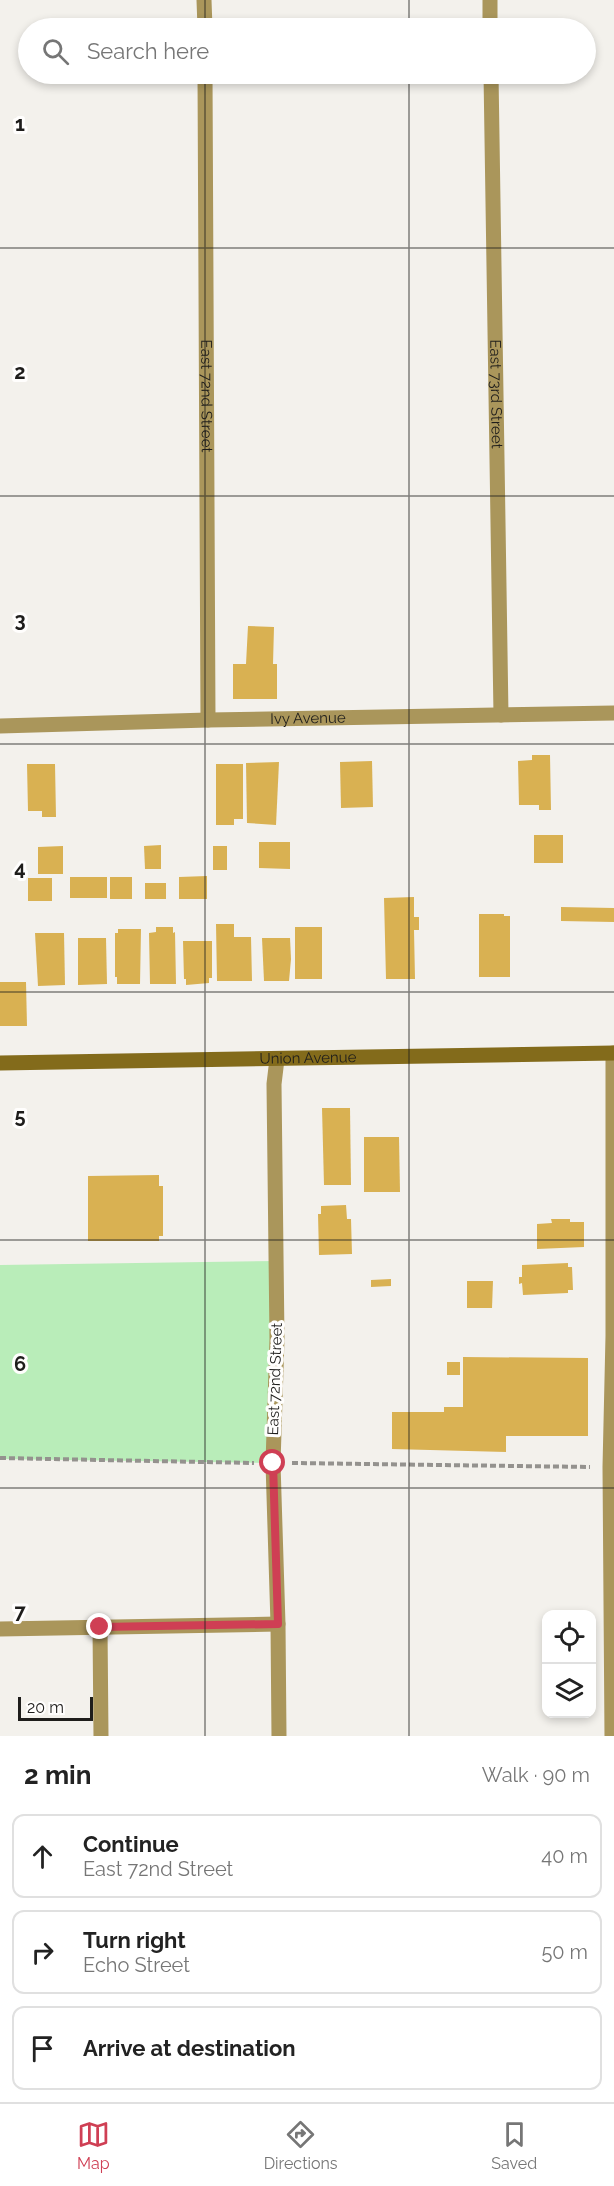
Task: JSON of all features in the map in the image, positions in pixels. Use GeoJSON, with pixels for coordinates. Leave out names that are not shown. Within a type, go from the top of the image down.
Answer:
{"type":"FeatureCollection","features":[{"type":"Feature","properties":{"kind":"main road","name":"Union Avenue"},"geometry":{"type":"LineString","coordinates":[[0,1064],[613,1053]]}},
{"type":"Feature","properties":{"kind":"street"},"geometry":{"type":"LineString","coordinates":[[204,0],[205,18]]}},
{"type":"Feature","properties":{"kind":"street"},"geometry":{"type":"LineString","coordinates":[[490,0],[490,18]]}},
{"type":"Feature","properties":{"kind":"street","name":"East 72nd Street"},"geometry":{"type":"LineString","coordinates":[[205,84],[208,720]]}},
{"type":"Feature","properties":{"kind":"street","name":"East 73rd Street"},"geometry":{"type":"LineString","coordinates":[[491,84],[501,715]]}},
{"type":"Feature","properties":{"kind":"street","name":"Ivy Avenue"},"geometry":{"type":"LineString","coordinates":[[0,726],[614,712]]}},
{"type":"Feature","properties":{"kind":"street"},"geometry":{"type":"LineString","coordinates":[[612,1736],[610,1467],[613,1336],[613,1053]]}},
{"type":"Feature","properties":{"kind":"street","name":"East 72nd Street"},"geometry":{"type":"LineString","coordinates":[[277,1059],[274,1084],[277,1339],[273,1463],[279,1736]]}},
{"type":"Feature","properties":{"kind":"street"},"geometry":{"type":"LineString","coordinates":[[0,1629],[278,1624]]}},
{"type":"Feature","properties":{"kind":"street"},"geometry":{"type":"LineString","coordinates":[[100,1627],[101,1736]]}},
{"type":"Feature","properties":{"kind":"path"},"geometry":{"type":"LineString","coordinates":[[0,1458],[257,1463]]}},
{"type":"Feature","properties":{"kind":"path"},"geometry":{"type":"LineString","coordinates":[[287,1463],[589,1467]]}},
{"type":"Feature","properties":{"kind":"green space"},"geometry":{"type":"Polygon","coordinates":[[[277,1261],[272,1463],[0,1459],[0,1265],[277,1261]]]}},
{"type":"Feature","properties":{"kind":"building"},"geometry":{"type":"Polygon","coordinates":[[[248,626],[274,627],[273,664],[277,664],[277,699],[233,699],[233,664],[246,664],[248,626]]]}},
{"type":"Feature","properties":{"kind":"building"},"geometry":{"type":"Polygon","coordinates":[[[532,755],[550,755],[551,810],[539,810],[539,805],[519,805],[518,761],[532,760],[532,755]]]}},
{"type":"Feature","properties":{"kind":"building"},"geometry":{"type":"Polygon","coordinates":[[[372,761],[373,807],[341,808],[340,762],[372,761]]]}},
{"type":"Feature","properties":{"kind":"building"},"geometry":{"type":"Polygon","coordinates":[[[279,762],[276,825],[247,823],[246,763],[279,762]]]}},
{"type":"Feature","properties":{"kind":"building"},"geometry":{"type":"Polygon","coordinates":[[[27,764],[55,764],[56,817],[42,817],[42,811],[28,811],[27,764]]]}},
{"type":"Feature","properties":{"kind":"building"},"geometry":{"type":"Polygon","coordinates":[[[216,764],[243,764],[243,819],[234,819],[234,825],[216,825],[216,764]]]}},
{"type":"Feature","properties":{"kind":"building"},"geometry":{"type":"Polygon","coordinates":[[[534,835],[563,835],[563,863],[534,863],[534,835]]]}},
{"type":"Feature","properties":{"kind":"building"},"geometry":{"type":"Polygon","coordinates":[[[259,842],[290,842],[290,869],[259,868],[259,842]]]}},
{"type":"Feature","properties":{"kind":"building"},"geometry":{"type":"Polygon","coordinates":[[[161,845],[161,869],[145,869],[144,846],[161,845]]]}},
{"type":"Feature","properties":{"kind":"building"},"geometry":{"type":"Polygon","coordinates":[[[63,846],[63,874],[38,874],[38,847],[63,846]]]}},
{"type":"Feature","properties":{"kind":"building"},"geometry":{"type":"Polygon","coordinates":[[[213,846],[227,846],[227,870],[213,870],[213,846]]]}},
{"type":"Feature","properties":{"kind":"building"},"geometry":{"type":"Polygon","coordinates":[[[207,876],[207,899],[179,899],[179,877],[207,876]]]}},
{"type":"Feature","properties":{"kind":"building"},"geometry":{"type":"Polygon","coordinates":[[[70,877],[107,877],[107,898],[70,898],[70,877]]]}},
{"type":"Feature","properties":{"kind":"building"},"geometry":{"type":"Polygon","coordinates":[[[110,877],[132,877],[132,899],[110,899],[110,877]]]}},
{"type":"Feature","properties":{"kind":"building"},"geometry":{"type":"Polygon","coordinates":[[[28,878],[52,878],[52,901],[28,901],[28,878]]]}},
{"type":"Feature","properties":{"kind":"building"},"geometry":{"type":"Polygon","coordinates":[[[145,883],[166,883],[166,899],[145,899],[145,883]]]}},
{"type":"Feature","properties":{"kind":"building"},"geometry":{"type":"Polygon","coordinates":[[[414,897],[414,917],[419,917],[419,930],[414,930],[415,979],[386,979],[384,898],[414,897]]]}},
{"type":"Feature","properties":{"kind":"building"},"geometry":{"type":"Polygon","coordinates":[[[561,907],[614,908],[614,922],[561,921],[561,907]]]}},
{"type":"Feature","properties":{"kind":"building"},"geometry":{"type":"Polygon","coordinates":[[[479,914],[510,916],[510,977],[479,977],[479,914]]]}},
{"type":"Feature","properties":{"kind":"building"},"geometry":{"type":"Polygon","coordinates":[[[216,924],[234,924],[234,937],[251,937],[252,981],[217,981],[216,924]]]}},
{"type":"Feature","properties":{"kind":"building"},"geometry":{"type":"Polygon","coordinates":[[[156,927],[173,927],[173,933],[175,932],[176,984],[150,984],[149,933],[156,932],[156,927]]]}},
{"type":"Feature","properties":{"kind":"building"},"geometry":{"type":"Polygon","coordinates":[[[295,927],[322,927],[322,979],[295,979],[295,927]]]}},
{"type":"Feature","properties":{"kind":"building"},"geometry":{"type":"Polygon","coordinates":[[[118,929],[141,929],[140,984],[117,984],[115,933],[118,933],[118,929]]]}},
{"type":"Feature","properties":{"kind":"building"},"geometry":{"type":"Polygon","coordinates":[[[35,933],[64,933],[65,985],[38,986],[35,933]]]}},
{"type":"Feature","properties":{"kind":"building"},"geometry":{"type":"Polygon","coordinates":[[[78,938],[106,938],[107,984],[78,985],[78,938]]]}},
{"type":"Feature","properties":{"kind":"building"},"geometry":{"type":"Polygon","coordinates":[[[262,938],[290,938],[289,981],[264,981],[262,938]]]}},
{"type":"Feature","properties":{"kind":"building"},"geometry":{"type":"Polygon","coordinates":[[[183,941],[212,941],[212,978],[209,978],[209,983],[186,985],[183,941]]]}},
{"type":"Feature","properties":{"kind":"building"},"geometry":{"type":"Polygon","coordinates":[[[0,982],[26,982],[27,1026],[0,1026],[0,982]]]}},
{"type":"Feature","properties":{"kind":"building"},"geometry":{"type":"Polygon","coordinates":[[[322,1108],[350,1108],[351,1185],[324,1185],[322,1108]]]}},
{"type":"Feature","properties":{"kind":"building"},"geometry":{"type":"Polygon","coordinates":[[[364,1137],[399,1137],[400,1192],[364,1192],[364,1137]]]}},
{"type":"Feature","properties":{"kind":"building"},"geometry":{"type":"Polygon","coordinates":[[[159,1175],[159,1186],[163,1186],[163,1236],[159,1236],[159,1241],[88,1241],[88,1176],[159,1175]]]}},
{"type":"Feature","properties":{"kind":"building"},"geometry":{"type":"Polygon","coordinates":[[[346,1205],[347,1219],[351,1219],[352,1254],[319,1255],[318,1214],[321,1214],[321,1206],[346,1205]]]}},
{"type":"Feature","properties":{"kind":"building"},"geometry":{"type":"Polygon","coordinates":[[[551,1219],[584,1222],[584,1247],[537,1249],[537,1224],[552,1223],[551,1219]]]}},
{"type":"Feature","properties":{"kind":"building"},"geometry":{"type":"Polygon","coordinates":[[[568,1263],[568,1267],[572,1267],[573,1290],[568,1290],[568,1293],[523,1295],[522,1283],[519,1284],[519,1277],[522,1277],[522,1265],[568,1263]]]}},
{"type":"Feature","properties":{"kind":"building"},"geometry":{"type":"Polygon","coordinates":[[[391,1279],[391,1286],[371,1287],[371,1280],[391,1279]]]}},
{"type":"Feature","properties":{"kind":"building"},"geometry":{"type":"Polygon","coordinates":[[[467,1281],[493,1281],[492,1308],[467,1308],[467,1281]]]}},
{"type":"Feature","properties":{"kind":"building"},"geometry":{"type":"Polygon","coordinates":[[[463,1357],[588,1358],[588,1436],[506,1436],[506,1452],[392,1449],[392,1412],[444,1412],[444,1407],[463,1407],[463,1357]]]}},
{"type":"Feature","properties":{"kind":"building"},"geometry":{"type":"Polygon","coordinates":[[[447,1362],[460,1362],[460,1375],[447,1375],[447,1362]]]}},
{"type":"Feature","properties":{"kind":"route"},"geometry":{"type":"LineString","coordinates":[[100,1627],[278,1624],[273,1463]]}}]}
